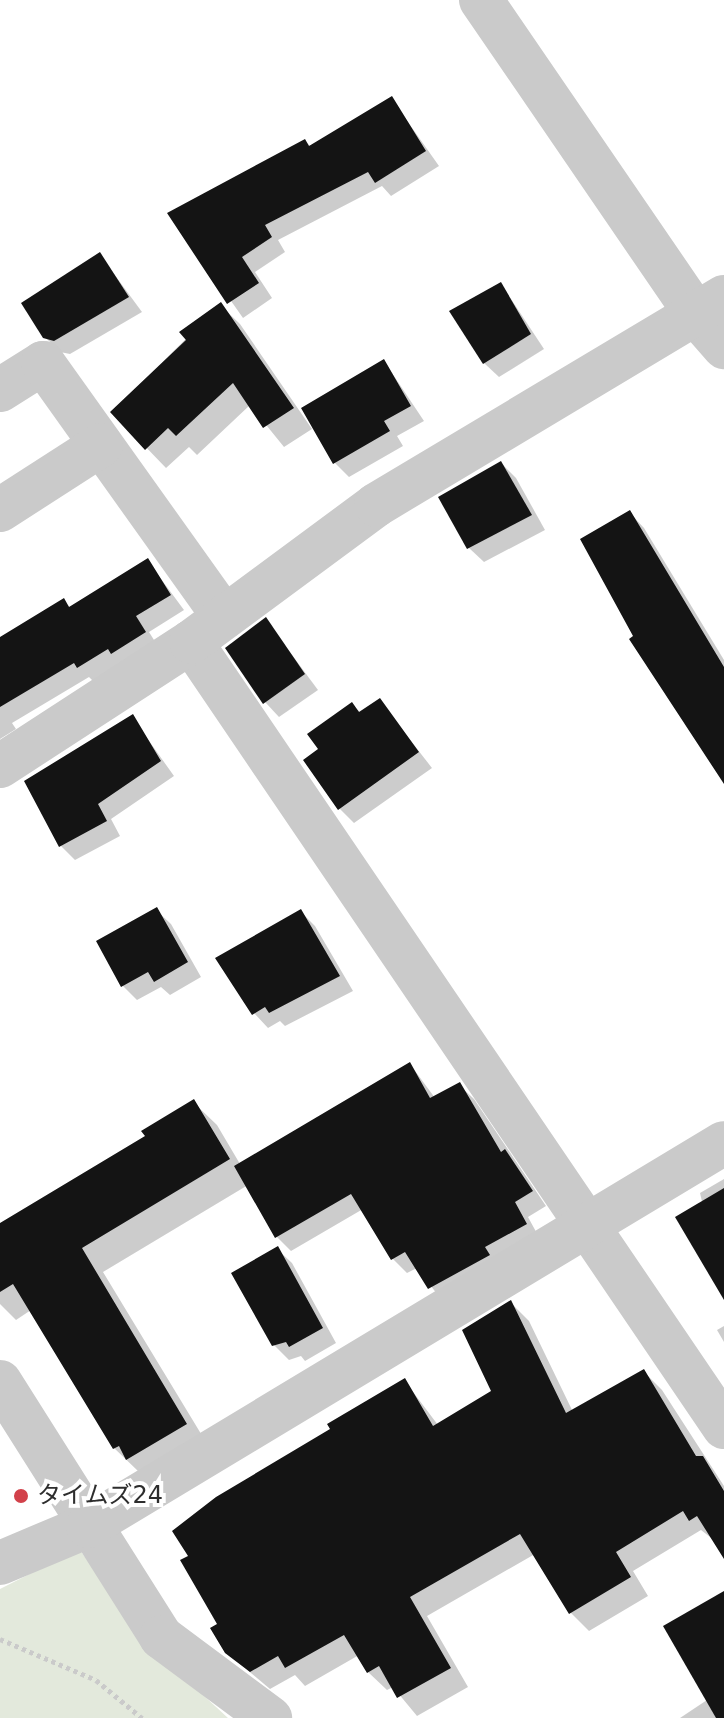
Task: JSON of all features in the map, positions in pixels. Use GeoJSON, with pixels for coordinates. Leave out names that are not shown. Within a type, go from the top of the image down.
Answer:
{"type":"FeatureCollection","features":[{"type":"Feature","properties":{"kind":"street"},"geometry":{"type":"LineString","coordinates":[[0,766],[208,630],[376,505],[715,321],[481,0]]}},
{"type":"Feature","properties":{"kind":"street"},"geometry":{"type":"LineString","coordinates":[[0,390],[43,363],[101,445],[208,630],[587,1224],[724,1427]]}},
{"type":"Feature","properties":{"kind":"street"},"geometry":{"type":"LineString","coordinates":[[0,510],[101,445]]}},
{"type":"Feature","properties":{"kind":"street"},"geometry":{"type":"LineString","coordinates":[[0,1563],[88,1526],[724,1143]]}},
{"type":"Feature","properties":{"kind":"street"},"geometry":{"type":"LineString","coordinates":[[0,1382],[88,1526],[161,1637],[270,1718]]}},
{"type":"Feature","properties":{"kind":"path"},"geometry":{"type":"LineString","coordinates":[[0,1639],[96,1680],[142,1718]]}},
{"type":"Feature","properties":{"kind":"shaded area"},"geometry":{"type":"Polygon","coordinates":[[[79,1549],[150,1646],[228,1718],[0,1718],[0,1589],[79,1549]]]}},
{"type":"Feature","properties":{"kind":"building"},"geometry":{"type":"Polygon","coordinates":[[[392,96],[426,151],[375,183],[368,172],[265,225],[272,237],[242,257],[259,283],[227,304],[167,213],[305,139],[309,146],[392,96]]]}},
{"type":"Feature","properties":{"kind":"building"},"geometry":{"type":"Polygon","coordinates":[[[100,252],[129,297],[54,341],[43,338],[21,303],[100,252]]]}},
{"type":"Feature","properties":{"kind":"building"},"geometry":{"type":"Polygon","coordinates":[[[501,282],[531,334],[483,364],[449,311],[501,282]]]}},
{"type":"Feature","properties":{"kind":"building"},"geometry":{"type":"Polygon","coordinates":[[[221,302],[294,408],[263,428],[233,383],[176,436],[168,428],[145,450],[110,412],[186,340],[179,332],[221,302]]]}},
{"type":"Feature","properties":{"kind":"building"},"geometry":{"type":"Polygon","coordinates":[[[384,359],[411,406],[384,421],[390,431],[333,464],[301,408],[384,359]]]}},
{"type":"Feature","properties":{"kind":"building"},"geometry":{"type":"Polygon","coordinates":[[[501,461],[532,515],[467,549],[438,497],[501,461]]]}},
{"type":"Feature","properties":{"kind":"building"},"geometry":{"type":"Polygon","coordinates":[[[630,510],[724,667],[724,784],[629,639],[633,636],[580,539],[630,510]]]}},
{"type":"Feature","properties":{"kind":"building"},"geometry":{"type":"Polygon","coordinates":[[[148,558],[171,595],[136,616],[146,632],[111,654],[108,649],[77,668],[74,663],[0,707],[0,637],[64,598],[69,607],[148,558]]]}},
{"type":"Feature","properties":{"kind":"building"},"geometry":{"type":"Polygon","coordinates":[[[266,617],[305,674],[263,704],[225,648],[266,617]]]}},
{"type":"Feature","properties":{"kind":"building"},"geometry":{"type":"Polygon","coordinates":[[[380,698],[419,752],[338,810],[303,760],[318,749],[307,734],[352,702],[359,712],[380,698]]]}},
{"type":"Feature","properties":{"kind":"building"},"geometry":{"type":"Polygon","coordinates":[[[133,714],[161,761],[98,804],[107,821],[59,847],[24,781],[133,714]]]}},
{"type":"Feature","properties":{"kind":"building"},"geometry":{"type":"Polygon","coordinates":[[[157,907],[188,962],[154,982],[148,972],[121,987],[96,941],[157,907]]]}},
{"type":"Feature","properties":{"kind":"building"},"geometry":{"type":"Polygon","coordinates":[[[301,909],[340,976],[269,1013],[265,1007],[252,1015],[215,958],[301,909]]]}},
{"type":"Feature","properties":{"kind":"building"},"geometry":{"type":"Polygon","coordinates":[[[410,1062],[430,1098],[460,1082],[501,1152],[505,1149],[533,1191],[515,1202],[527,1224],[485,1247],[490,1255],[428,1289],[405,1252],[391,1260],[351,1194],[275,1238],[234,1166],[410,1062]]]}},
{"type":"Feature","properties":{"kind":"building"},"geometry":{"type":"Polygon","coordinates":[[[194,1099],[230,1159],[82,1248],[187,1424],[126,1460],[119,1446],[113,1449],[13,1284],[0,1292],[0,1223],[145,1136],[141,1131],[194,1099]]]}},
{"type":"Feature","properties":{"kind":"building"},"geometry":{"type":"Polygon","coordinates":[[[724,1188],[724,1300],[675,1217],[724,1188]]]}},
{"type":"Feature","properties":{"kind":"building"},"geometry":{"type":"Polygon","coordinates":[[[278,1246],[323,1328],[289,1347],[286,1342],[272,1346],[231,1273],[278,1246]]]}},
{"type":"Feature","properties":{"kind":"building"},"geometry":{"type":"Polygon","coordinates":[[[511,1300],[566,1413],[644,1369],[696,1456],[703,1456],[724,1491],[724,1559],[697,1516],[689,1521],[683,1511],[616,1552],[631,1577],[569,1614],[520,1534],[410,1597],[451,1668],[397,1698],[379,1666],[367,1673],[344,1635],[285,1668],[278,1656],[250,1672],[225,1653],[210,1628],[217,1624],[180,1560],[188,1556],[172,1531],[216,1497],[330,1429],[327,1424],[405,1378],[433,1426],[491,1391],[462,1330],[511,1300]]]}},
{"type":"Feature","properties":{"kind":"building"},"geometry":{"type":"Polygon","coordinates":[[[724,1591],[724,1718],[716,1718],[663,1626],[724,1591]]]}},
{"type":"Feature","properties":{"kind":"place","name":"タイムズ24"},"geometry":{"type":"Point","coordinates":[21,1496]}}]}
